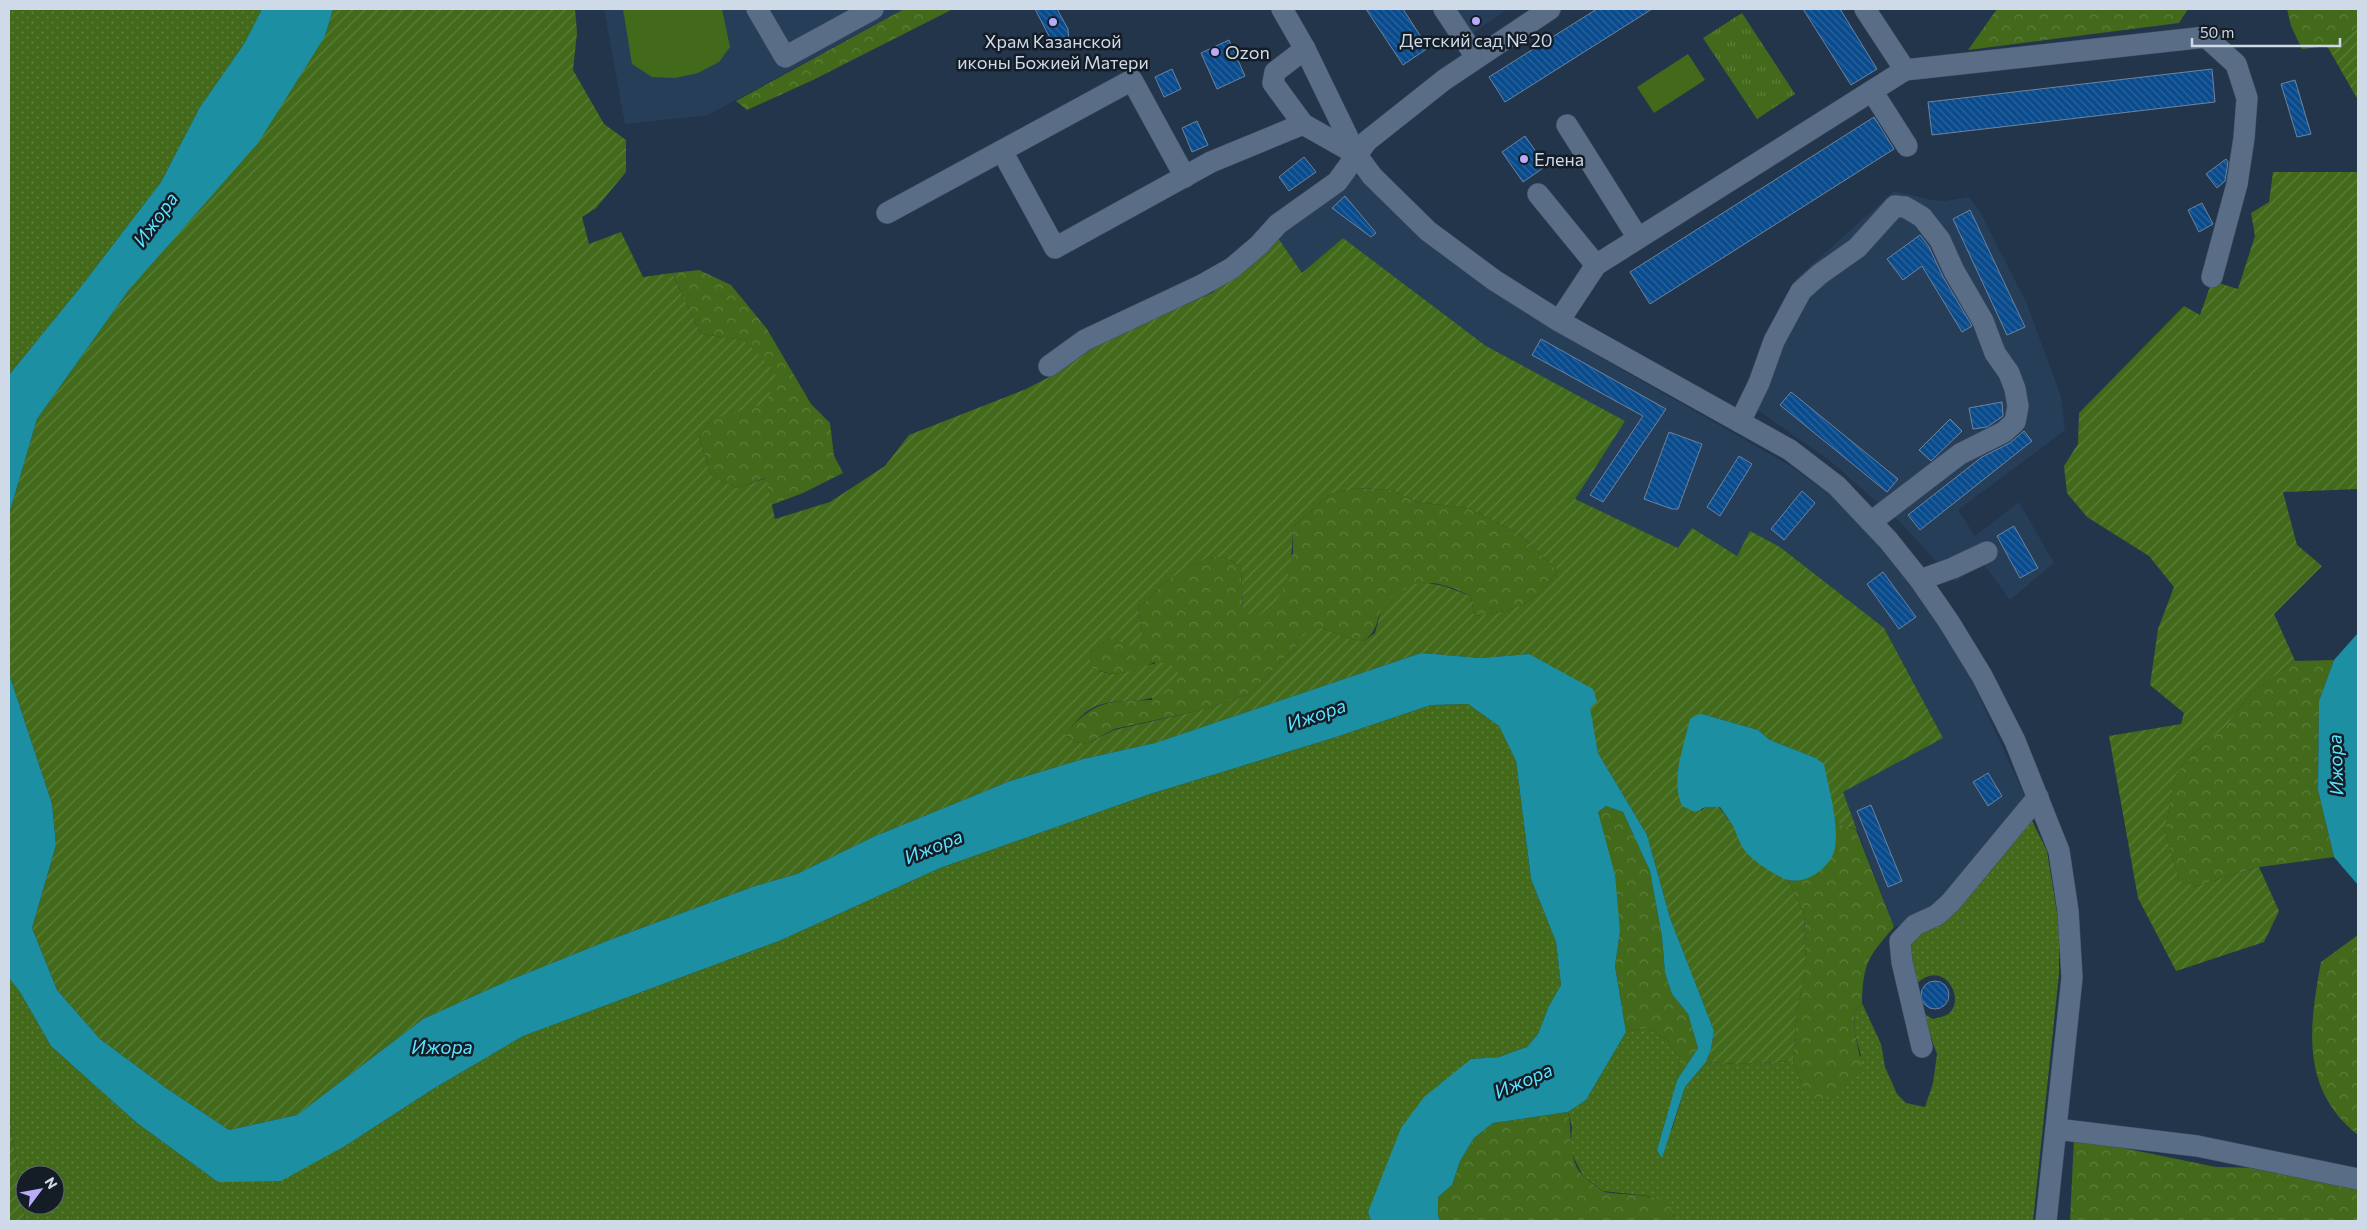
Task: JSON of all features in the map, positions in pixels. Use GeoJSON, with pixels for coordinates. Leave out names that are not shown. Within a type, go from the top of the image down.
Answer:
{"type":"FeatureCollection","features":[{"type":"Feature","properties":{"kind":"street"},"geometry":{"type":"LineString","coordinates":[[757,9],[785,57],[873,9]]}},
{"type":"Feature","properties":{"kind":"street"},"geometry":{"type":"LineString","coordinates":[[1282,9],[1305,49],[1356,154],[1372,176],[1428,231],[1494,280],[1559,322],[1790,450],[1836,486],[1871,522],[1920,580],[1949,622],[1982,676],[2015,741],[2059,851],[2068,911],[2072,978],[2046,1221]]}},
{"type":"Feature","properties":{"kind":"street"},"geometry":{"type":"LineString","coordinates":[[1444,9],[1476,57]]}},
{"type":"Feature","properties":{"kind":"street"},"geometry":{"type":"LineString","coordinates":[[1049,366],[1086,340],[1202,285],[1232,268],[1259,245],[1278,224],[1337,182],[1367,141],[1476,57],[1550,9]]}},
{"type":"Feature","properties":{"kind":"street"},"geometry":{"type":"LineString","coordinates":[[1865,9],[1905,70]]}},
{"type":"Feature","properties":{"kind":"street"},"geometry":{"type":"LineString","coordinates":[[1559,322],[1596,265],[1905,70],[2206,37],[2236,64],[2247,98],[2244,138],[2237,184],[2212,277]]}},
{"type":"Feature","properties":{"kind":"street"},"geometry":{"type":"LineString","coordinates":[[1305,49],[1275,72],[1273,83],[1303,124],[1356,154]]}},
{"type":"Feature","properties":{"kind":"street"},"geometry":{"type":"LineString","coordinates":[[887,213],[1132,80],[1185,177]]}},
{"type":"Feature","properties":{"kind":"street"},"geometry":{"type":"LineString","coordinates":[[1872,91],[1906,146]]}},
{"type":"Feature","properties":{"kind":"street"},"geometry":{"type":"LineString","coordinates":[[1002,151],[1055,248],[1212,162],[1303,124]]}},
{"type":"Feature","properties":{"kind":"street"},"geometry":{"type":"LineString","coordinates":[[1567,125],[1638,238]]}},
{"type":"Feature","properties":{"kind":"street"},"geometry":{"type":"LineString","coordinates":[[1538,194],[1596,265]]}},
{"type":"Feature","properties":{"kind":"street"},"geometry":{"type":"LineString","coordinates":[[1740,422],[1759,383],[1774,341],[1801,291],[1820,274],[1857,248],[1895,206],[1905,207],[1922,217],[1940,240],[1954,271],[1983,321],[1995,353],[2009,374],[2015,388],[2018,406],[2015,422],[2004,432],[1960,454],[1871,522]]}},
{"type":"Feature","properties":{"kind":"street"},"geometry":{"type":"LineString","coordinates":[[1920,580],[1953,568],[1987,552]]}},
{"type":"Feature","properties":{"kind":"street"},"geometry":{"type":"LineString","coordinates":[[1922,1047],[1902,962],[1900,941],[1915,925],[1937,915],[1951,902],[2038,797]]}},
{"type":"Feature","properties":{"kind":"street"},"geometry":{"type":"LineString","coordinates":[[2056,1129],[2197,1146],[2358,1179]]}},
{"type":"Feature","properties":{"kind":"shaded area"},"geometry":{"type":"Polygon","coordinates":[[[604,9],[904,9],[708,115],[625,124],[604,9]]]}},
{"type":"Feature","properties":{"kind":"shaded area","name":"Детский сад № 20"},"geometry":{"type":"Polygon","coordinates":[[[1455,9],[1508,9],[1471,34],[1455,9]]]}},
{"type":"Feature","properties":{"kind":"shaded area"},"geometry":{"type":"Polygon","coordinates":[[[1356,175],[1427,244],[1503,298],[1619,368],[1789,465],[1844,505],[1928,605],[1967,670],[2027,801],[1969,875],[1915,920],[1894,927],[1843,792],[1943,738],[1884,628],[1780,547],[1750,531],[1737,556],[1692,529],[1678,548],[1574,499],[1624,421],[1486,346],[1343,238],[1302,273],[1278,238],[1356,175]]]}},
{"type":"Feature","properties":{"kind":"shaded area"},"geometry":{"type":"Polygon","coordinates":[[[1894,191],[1932,200],[1945,201],[1969,197],[1980,212],[2027,304],[2061,397],[2065,430],[1958,510],[1975,536],[2019,502],[2054,563],[2010,600],[1983,563],[1955,582],[1902,524],[1829,460],[1742,399],[1796,279],[1894,191]]]}},
{"type":"Feature","properties":{"kind":"green space"},"geometry":{"type":"Polygon","coordinates":[[[9,9],[262,9],[244,44],[200,107],[161,182],[83,284],[9,375],[9,9]]]}},
{"type":"Feature","properties":{"kind":"green space"},"geometry":{"type":"Polygon","coordinates":[[[333,9],[575,9],[577,33],[573,70],[604,124],[626,140],[626,172],[596,208],[582,217],[589,244],[621,232],[643,277],[672,273],[701,334],[743,340],[776,372],[767,403],[712,419],[699,437],[711,475],[737,488],[766,478],[775,519],[830,502],[885,466],[909,435],[1026,389],[1059,372],[1103,341],[1212,293],[1278,238],[1302,273],[1343,238],[1486,346],[1625,421],[1575,499],[1678,548],[1692,528],[1737,556],[1750,531],[1780,547],[1884,628],[1943,738],[1843,792],[1857,830],[1835,822],[1816,758],[1770,740],[1758,730],[1702,714],[1701,811],[1706,807],[1719,807],[1732,824],[1747,853],[1764,867],[1788,880],[1804,914],[1806,967],[1797,1012],[1793,1061],[1737,1064],[1706,1062],[1711,1049],[1714,1031],[1670,918],[1647,835],[1598,753],[1589,708],[1529,654],[1481,658],[1421,653],[1155,743],[1083,759],[1010,781],[873,837],[797,874],[755,886],[612,939],[505,982],[423,1019],[297,1115],[229,1130],[166,1088],[100,1039],[57,990],[32,928],[56,845],[52,804],[9,674],[9,514],[37,419],[128,291],[325,36],[333,9]],[[1358,488],[1330,494],[1293,527],[1292,553],[1287,580],[1275,602],[1266,611],[1254,617],[1243,611],[1241,567],[1226,558],[1212,557],[1206,559],[1166,581],[1149,599],[1138,607],[1143,637],[1136,647],[1109,638],[1090,654],[1090,667],[1113,674],[1158,663],[1169,663],[1178,673],[1171,685],[1162,693],[1152,698],[1118,701],[1094,707],[1082,716],[1065,734],[1074,742],[1087,744],[1114,730],[1197,711],[1238,699],[1253,691],[1283,659],[1293,652],[1299,639],[1309,631],[1323,628],[1350,639],[1364,641],[1375,633],[1382,607],[1391,597],[1414,584],[1427,583],[1444,586],[1471,596],[1474,616],[1501,612],[1522,605],[1540,592],[1558,571],[1521,535],[1468,508],[1416,502],[1392,490],[1358,488]]]}},
{"type":"Feature","properties":{"kind":"green space"},"geometry":{"type":"Polygon","coordinates":[[[623,9],[722,9],[730,47],[719,62],[698,73],[675,78],[652,77],[632,64],[623,9]]]}},
{"type":"Feature","properties":{"kind":"green space"},"geometry":{"type":"Polygon","coordinates":[[[904,9],[953,9],[813,80],[747,110],[736,101],[904,9]]]}},
{"type":"Feature","properties":{"kind":"green space"},"geometry":{"type":"Polygon","coordinates":[[[1997,9],[2188,9],[2179,23],[1968,50],[1997,9]]]}},
{"type":"Feature","properties":{"kind":"green space"},"geometry":{"type":"Polygon","coordinates":[[[2287,9],[2358,9],[2358,29],[2327,46],[2302,49],[2291,26],[2287,9]]]}},
{"type":"Feature","properties":{"kind":"green space"},"geometry":{"type":"Polygon","coordinates":[[[1742,13],[1795,94],[1757,119],[1703,38],[1742,13]]]}},
{"type":"Feature","properties":{"kind":"green space"},"geometry":{"type":"Polygon","coordinates":[[[2358,29],[2358,100],[2327,46],[2358,29]]]}},
{"type":"Feature","properties":{"kind":"green space"},"geometry":{"type":"Polygon","coordinates":[[[1688,54],[1705,80],[1654,113],[1637,87],[1688,54]]]}},
{"type":"Feature","properties":{"kind":"green space"},"geometry":{"type":"Polygon","coordinates":[[[2273,172],[2358,172],[2358,489],[2283,492],[2297,545],[2322,566],[2274,614],[2295,661],[2251,693],[2226,726],[2188,758],[2175,776],[2165,831],[2179,880],[2197,886],[2259,867],[2279,911],[2264,942],[2176,971],[2138,898],[2109,736],[2181,724],[2184,713],[2150,685],[2158,629],[2174,587],[2149,556],[2087,517],[2067,493],[2064,466],[2078,444],[2079,413],[2184,306],[2200,315],[2212,281],[2238,289],[2255,236],[2251,213],[2269,202],[2273,172]]]}},
{"type":"Feature","properties":{"kind":"green space"},"geometry":{"type":"Polygon","coordinates":[[[699,270],[731,285],[767,329],[811,404],[830,423],[834,456],[843,473],[803,493],[771,505],[765,478],[737,488],[711,475],[699,437],[712,419],[743,340],[701,334],[672,273],[699,270]]]}},
{"type":"Feature","properties":{"kind":"green space"},"geometry":{"type":"Polygon","coordinates":[[[1358,488],[1392,490],[1416,502],[1468,508],[1521,535],[1558,571],[1540,592],[1522,605],[1501,612],[1474,616],[1471,596],[1444,585],[1427,583],[1416,586],[1389,600],[1382,609],[1374,630],[1364,641],[1350,639],[1323,628],[1299,639],[1293,652],[1283,659],[1253,691],[1238,699],[1197,711],[1114,729],[1087,744],[1074,742],[1065,734],[1085,714],[1103,705],[1113,702],[1152,700],[1155,662],[1122,673],[1107,673],[1090,667],[1090,654],[1109,638],[1143,637],[1138,607],[1149,599],[1164,583],[1192,565],[1206,559],[1212,557],[1226,558],[1241,567],[1243,611],[1293,554],[1293,527],[1330,494],[1358,488]]]}},
{"type":"Feature","properties":{"kind":"green space"},"geometry":{"type":"Polygon","coordinates":[[[2334,660],[2319,701],[2318,790],[2334,857],[2259,867],[2197,886],[2179,880],[2165,831],[2175,776],[2188,758],[2226,726],[2251,693],[2295,661],[2334,660]]]}},
{"type":"Feature","properties":{"kind":"green space"},"geometry":{"type":"Polygon","coordinates":[[[1468,704],[1499,726],[1516,761],[1531,879],[1556,942],[1561,985],[1549,1006],[1538,1034],[1527,1047],[1499,1057],[1471,1059],[1368,1212],[1371,1221],[25,1221],[24,1215],[65,1215],[65,1165],[17,1165],[9,1112],[9,978],[20,992],[51,1046],[137,1123],[218,1182],[345,1146],[433,1089],[523,1036],[779,941],[940,868],[1147,795],[1333,738],[1431,705],[1468,704]]]}},
{"type":"Feature","properties":{"kind":"green space"},"geometry":{"type":"Polygon","coordinates":[[[1606,806],[1623,812],[1650,871],[1662,937],[1665,973],[1672,994],[1688,1014],[1698,1048],[1677,1080],[1680,1059],[1667,1040],[1647,1028],[1626,1032],[1615,966],[1620,931],[1598,812],[1606,806]]]}},
{"type":"Feature","properties":{"kind":"green space"},"geometry":{"type":"Polygon","coordinates":[[[2029,815],[2047,851],[2059,925],[2059,974],[2033,1221],[1674,1221],[1674,1215],[1649,1196],[1603,1191],[1583,1176],[1570,1150],[1572,1128],[1568,1112],[1586,1100],[1626,1032],[1647,1028],[1667,1040],[1680,1059],[1677,1080],[1657,1150],[1672,1129],[1685,1087],[1706,1062],[1737,1064],[1793,1061],[1804,1090],[1861,1056],[1855,1034],[1854,1013],[1862,1003],[1881,1044],[1885,1067],[1897,1094],[1906,1103],[1925,1107],[1933,1083],[1937,1054],[1922,1013],[1933,1019],[1945,1016],[1951,1011],[1955,996],[1948,981],[1933,975],[1924,978],[1914,987],[1910,948],[1919,929],[2029,815]]]}},
{"type":"Feature","properties":{"kind":"green space"},"geometry":{"type":"Polygon","coordinates":[[[1835,822],[1856,830],[1894,927],[1878,946],[1869,961],[1864,978],[1862,1003],[1854,1013],[1855,1034],[1863,1072],[1844,1088],[1819,1101],[1804,1090],[1793,1061],[1797,1012],[1806,967],[1804,914],[1788,880],[1796,881],[1833,854],[1835,822]]]}},
{"type":"Feature","properties":{"kind":"green space"},"geometry":{"type":"Polygon","coordinates":[[[2358,935],[2358,1135],[2339,1117],[2326,1098],[2313,1056],[2312,1033],[2321,962],[2358,935]]]}},
{"type":"Feature","properties":{"kind":"green space"},"geometry":{"type":"Polygon","coordinates":[[[9,1112],[17,1165],[15,1165],[15,1215],[24,1215],[25,1221],[9,1221],[9,1112]]]}},
{"type":"Feature","properties":{"kind":"green space"},"geometry":{"type":"Polygon","coordinates":[[[1568,1112],[1572,1152],[1581,1174],[1605,1192],[1648,1196],[1659,1199],[1667,1204],[1672,1211],[1674,1221],[1440,1221],[1438,1197],[1452,1185],[1460,1161],[1474,1138],[1493,1123],[1568,1112]]]}},
{"type":"Feature","properties":{"kind":"green space"},"geometry":{"type":"Polygon","coordinates":[[[2074,1138],[2216,1167],[2259,1168],[2358,1183],[2358,1221],[2070,1221],[2074,1138]]]}},
{"type":"Feature","properties":{"kind":"water","name":"Ижора"},"geometry":{"type":"Polygon","coordinates":[[[262,9],[333,9],[325,36],[258,143],[128,291],[37,419],[9,514],[9,375],[83,284],[161,182],[200,107],[244,44],[262,9]]]}},
{"type":"Feature","properties":{"kind":"water","name":"Ижора"},"geometry":{"type":"Polygon","coordinates":[[[2358,633],[2358,885],[2334,857],[2318,790],[2319,701],[2334,660],[2358,633]]]}},
{"type":"Feature","properties":{"kind":"water","name":"Ижора"},"geometry":{"type":"Polygon","coordinates":[[[1421,653],[1481,658],[1529,654],[1593,689],[1597,702],[1590,708],[1598,753],[1647,835],[1670,918],[1714,1031],[1711,1049],[1706,1062],[1685,1087],[1662,1158],[1657,1150],[1677,1080],[1698,1048],[1688,1014],[1672,994],[1665,973],[1662,937],[1650,871],[1623,812],[1606,806],[1598,812],[1615,875],[1620,931],[1615,966],[1626,1032],[1586,1100],[1568,1112],[1493,1123],[1474,1138],[1460,1161],[1452,1185],[1438,1197],[1440,1221],[1371,1221],[1368,1212],[1401,1128],[1424,1097],[1471,1059],[1499,1057],[1527,1047],[1538,1034],[1549,1006],[1561,985],[1556,942],[1531,879],[1516,761],[1499,726],[1468,704],[1431,705],[1333,738],[1147,795],[940,868],[779,941],[523,1036],[433,1089],[345,1146],[281,1181],[218,1182],[137,1123],[51,1046],[20,992],[9,978],[9,674],[52,804],[56,845],[32,928],[57,990],[100,1039],[166,1088],[229,1130],[297,1115],[423,1019],[505,982],[612,939],[755,886],[797,874],[873,837],[1010,781],[1083,759],[1155,743],[1421,653]]]}},
{"type":"Feature","properties":{"kind":"water"},"geometry":{"type":"Polygon","coordinates":[[[1702,714],[1758,730],[1770,740],[1816,758],[1824,764],[1835,817],[1836,838],[1833,855],[1817,873],[1803,880],[1795,881],[1779,876],[1766,869],[1750,856],[1720,807],[1706,807],[1695,812],[1682,806],[1677,785],[1679,762],[1690,719],[1702,714]]]}},
{"type":"Feature","properties":{"kind":"building","name":"Храм Казанской иконы Божией Матери"},"geometry":{"type":"Polygon","coordinates":[[[1035,9],[1057,9],[1068,29],[1069,42],[1058,47],[1049,36],[1035,9]]]}},
{"type":"Feature","properties":{"kind":"building"},"geometry":{"type":"Polygon","coordinates":[[[1366,9],[1403,9],[1428,48],[1403,65],[1366,9]]]}},
{"type":"Feature","properties":{"kind":"building"},"geometry":{"type":"Polygon","coordinates":[[[1597,9],[1652,9],[1505,102],[1489,77],[1597,9]]]}},
{"type":"Feature","properties":{"kind":"building"},"geometry":{"type":"Polygon","coordinates":[[[1803,9],[1840,9],[1877,69],[1851,85],[1803,9]]]}},
{"type":"Feature","properties":{"kind":"building"},"geometry":{"type":"Polygon","coordinates":[[[1229,40],[1245,76],[1217,89],[1201,53],[1229,40]]]}},
{"type":"Feature","properties":{"kind":"building"},"geometry":{"type":"Polygon","coordinates":[[[1172,69],[1181,89],[1164,97],[1155,77],[1172,69]]]}},
{"type":"Feature","properties":{"kind":"building"},"geometry":{"type":"Polygon","coordinates":[[[2212,69],[2215,102],[1932,135],[1928,102],[2212,69]]]}},
{"type":"Feature","properties":{"kind":"building"},"geometry":{"type":"Polygon","coordinates":[[[2295,80],[2311,134],[2297,137],[2281,84],[2295,80]]]}},
{"type":"Feature","properties":{"kind":"building"},"geometry":{"type":"Polygon","coordinates":[[[1874,117],[1894,149],[1650,304],[1630,272],[1874,117]]]}},
{"type":"Feature","properties":{"kind":"building"},"geometry":{"type":"Polygon","coordinates":[[[1197,121],[1208,145],[1192,152],[1182,128],[1197,121]]]}},
{"type":"Feature","properties":{"kind":"building","name":"Елена"},"geometry":{"type":"Polygon","coordinates":[[[1525,136],[1546,166],[1523,182],[1502,152],[1525,136]]]}},
{"type":"Feature","properties":{"kind":"building"},"geometry":{"type":"Polygon","coordinates":[[[1304,157],[1316,172],[1289,191],[1279,177],[1304,157]]]}},
{"type":"Feature","properties":{"kind":"building"},"geometry":{"type":"Polygon","coordinates":[[[2226,159],[2228,162],[2225,181],[2217,188],[2206,174],[2226,159]]]}},
{"type":"Feature","properties":{"kind":"building"},"geometry":{"type":"Polygon","coordinates":[[[1345,196],[1376,233],[1371,237],[1332,208],[1345,196]]]}},
{"type":"Feature","properties":{"kind":"building"},"geometry":{"type":"Polygon","coordinates":[[[2202,203],[2213,224],[2199,232],[2188,210],[2202,203]]]}},
{"type":"Feature","properties":{"kind":"building"},"geometry":{"type":"Polygon","coordinates":[[[1970,210],[2025,327],[2007,335],[1953,219],[1970,210]]]}},
{"type":"Feature","properties":{"kind":"building"},"geometry":{"type":"Polygon","coordinates":[[[1920,235],[1929,247],[1943,277],[1972,326],[1962,332],[1922,266],[1903,280],[1887,259],[1920,235]]]}},
{"type":"Feature","properties":{"kind":"building"},"geometry":{"type":"Polygon","coordinates":[[[1541,339],[1666,409],[1603,502],[1590,495],[1643,416],[1532,355],[1541,339]]]}},
{"type":"Feature","properties":{"kind":"building"},"geometry":{"type":"Polygon","coordinates":[[[1791,392],[1898,479],[1887,492],[1780,405],[1791,392]]]}},
{"type":"Feature","properties":{"kind":"building"},"geometry":{"type":"Polygon","coordinates":[[[2002,402],[2003,416],[1987,427],[1973,429],[1969,408],[2002,402]]]}},
{"type":"Feature","properties":{"kind":"building"},"geometry":{"type":"Polygon","coordinates":[[[1950,419],[1962,431],[1931,461],[1919,450],[1950,419]]]}},
{"type":"Feature","properties":{"kind":"building"},"geometry":{"type":"Polygon","coordinates":[[[2024,431],[2032,441],[1920,530],[1908,515],[1982,457],[2010,443],[2024,431]]]}},
{"type":"Feature","properties":{"kind":"building"},"geometry":{"type":"Polygon","coordinates":[[[1669,432],[1702,444],[1678,509],[1672,509],[1644,499],[1669,432]]]}},
{"type":"Feature","properties":{"kind":"building"},"geometry":{"type":"Polygon","coordinates":[[[1739,456],[1752,464],[1720,516],[1707,507],[1739,456]]]}},
{"type":"Feature","properties":{"kind":"building"},"geometry":{"type":"Polygon","coordinates":[[[1802,491],[1815,503],[1784,540],[1771,529],[1802,491]]]}},
{"type":"Feature","properties":{"kind":"building"},"geometry":{"type":"Polygon","coordinates":[[[2014,526],[2038,568],[2020,578],[1997,536],[2014,526]]]}},
{"type":"Feature","properties":{"kind":"building"},"geometry":{"type":"Polygon","coordinates":[[[1883,572],[1916,617],[1899,629],[1867,584],[1883,572]]]}},
{"type":"Feature","properties":{"kind":"building"},"geometry":{"type":"Polygon","coordinates":[[[1988,773],[2002,796],[1988,806],[1973,782],[1988,773]]]}},
{"type":"Feature","properties":{"kind":"building"},"geometry":{"type":"Polygon","coordinates":[[[1871,805],[1902,881],[1888,887],[1857,811],[1871,805]]]}},
{"type":"Feature","properties":{"kind":"building"},"geometry":{"type":"Polygon","coordinates":[[[1935,981],[1945,985],[1949,995],[1945,1005],[1935,1009],[1925,1005],[1921,995],[1925,985],[1935,981]]]}},
{"type":"Feature","properties":{"kind":"place","name":"Детский сад № 20"},"geometry":{"type":"Point","coordinates":[1476,21]}},
{"type":"Feature","properties":{"kind":"place","name":"Храм Казанской иконы Божией Матери"},"geometry":{"type":"Point","coordinates":[1053,22]}},
{"type":"Feature","properties":{"kind":"place","name":"Ozon"},"geometry":{"type":"Point","coordinates":[1215,52]}},
{"type":"Feature","properties":{"kind":"place","name":"Елена"},"geometry":{"type":"Point","coordinates":[1524,159]}}]}
